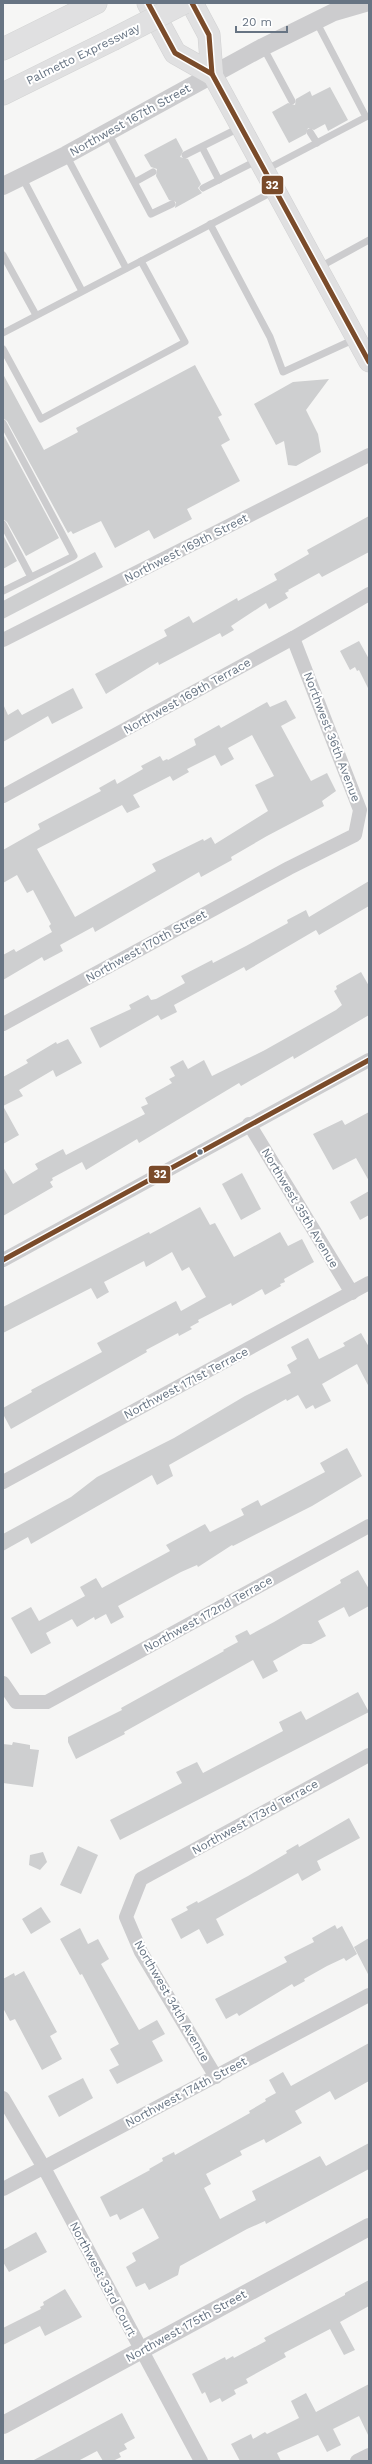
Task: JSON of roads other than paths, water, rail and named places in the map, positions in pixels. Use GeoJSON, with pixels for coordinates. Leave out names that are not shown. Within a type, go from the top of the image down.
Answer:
{"type":"FeatureCollection","features":[{"type":"Feature","properties":{"kind":"main road"},"geometry":{"type":"LineString","coordinates":[[148,3],[175,53],[212,74]]}},
{"type":"Feature","properties":{"kind":"main road","name":"Palmetto Expressway"},"geometry":{"type":"LineString","coordinates":[[3,94],[184,3]]}},
{"type":"Feature","properties":{"kind":"main road"},"geometry":{"type":"LineString","coordinates":[[192,3],[209,35],[212,74],[369,362]]}},
{"type":"Feature","properties":{"kind":"main road"},"geometry":{"type":"LineString","coordinates":[[3,49],[95,4]]}},
{"type":"Feature","properties":{"kind":"street","name":"Northwest 167th Street"},"geometry":{"type":"LineString","coordinates":[[3,186],[66,155],[263,47],[334,12],[365,3]]}},
{"type":"Feature","properties":{"kind":"street","name":"Northwest 169th Street"},"geometry":{"type":"LineString","coordinates":[[3,640],[369,455]]}},
{"type":"Feature","properties":{"kind":"street","name":"Northwest 169th Terrace"},"geometry":{"type":"LineString","coordinates":[[3,796],[293,638],[369,594]]}},
{"type":"Feature","properties":{"kind":"street","name":"Northwest 36th Avenue"},"geometry":{"type":"LineString","coordinates":[[289,868],[355,835],[360,810],[293,638]]}},
{"type":"Feature","properties":{"kind":"street","name":"Northwest 170th Street"},"geometry":{"type":"LineString","coordinates":[[3,1024],[289,868]]}},
{"type":"Feature","properties":{"kind":"street"},"geometry":{"type":"LineString","coordinates":[[3,1260],[249,1124],[369,1060]]}},
{"type":"Feature","properties":{"kind":"street","name":"Northwest 35th Avenue"},"geometry":{"type":"LineString","coordinates":[[249,1124],[352,1293]]}},
{"type":"Feature","properties":{"kind":"street","name":"Northwest 171st Terrace"},"geometry":{"type":"LineString","coordinates":[[3,1482],[369,1283]]}},
{"type":"Feature","properties":{"kind":"street","name":"Northwest 172nd Terrace"},"geometry":{"type":"LineString","coordinates":[[3,1683],[16,1702],[47,1702],[369,1526]]}},
{"type":"Feature","properties":{"kind":"street","name":"Northwest 173rd Terrace"},"geometry":{"type":"LineString","coordinates":[[141,1879],[369,1755]]}},
{"type":"Feature","properties":{"kind":"street","name":"Northwest 34th Avenue"},"geometry":{"type":"LineString","coordinates":[[141,1879],[126,1917],[142,1952],[216,2077]]}},
{"type":"Feature","properties":{"kind":"street","name":"Northwest 174th Street"},"geometry":{"type":"LineString","coordinates":[[3,2189],[43,2166],[216,2077],[369,1995]]}},
{"type":"Feature","properties":{"kind":"street","name":"Northwest 33rd Court"},"geometry":{"type":"LineString","coordinates":[[3,2098],[43,2166],[201,2461]]}},
{"type":"Feature","properties":{"kind":"street","name":"Northwest 175th Street"},"geometry":{"type":"LineString","coordinates":[[3,2425],[369,2226]]}},
{"type":"Feature","properties":{"kind":"street"},"geometry":{"type":"LineString","coordinates":[[357,2461],[369,2455]]}},
{"type":"Feature","properties":{"kind":"lane"},"geometry":{"type":"LineString","coordinates":[[203,188],[219,180],[262,165],[316,143],[366,118],[315,21]]}},
{"type":"Feature","properties":{"kind":"lane"},"geometry":{"type":"LineString","coordinates":[[263,47],[292,101]]}},
{"type":"Feature","properties":{"kind":"lane"},"geometry":{"type":"LineString","coordinates":[[185,155],[241,127]]}},
{"type":"Feature","properties":{"kind":"lane"},"geometry":{"type":"LineString","coordinates":[[108,132],[152,214],[172,204]]}},
{"type":"Feature","properties":{"kind":"lane"},"geometry":{"type":"LineString","coordinates":[[310,132],[316,143]]}},
{"type":"Feature","properties":{"kind":"lane"},"geometry":{"type":"LineString","coordinates":[[202,147],[219,180]]}},
{"type":"Feature","properties":{"kind":"lane"},"geometry":{"type":"LineString","coordinates":[[66,155],[126,268]]}},
{"type":"Feature","properties":{"kind":"lane"},"geometry":{"type":"LineString","coordinates":[[135,182],[154,172]]}},
{"type":"Feature","properties":{"kind":"lane"},"geometry":{"type":"LineString","coordinates":[[22,177],[82,291]]}},
{"type":"Feature","properties":{"kind":"lane"},"geometry":{"type":"LineString","coordinates":[[3,333],[276,190]]}},
{"type":"Feature","properties":{"kind":"lane"},"geometry":{"type":"LineString","coordinates":[[210,224],[270,337],[283,372],[357,338]]}},
{"type":"Feature","properties":{"kind":"lane"},"geometry":{"type":"LineString","coordinates":[[318,268],[369,240]]}},
{"type":"Feature","properties":{"kind":"lane"},"geometry":{"type":"LineString","coordinates":[[3,255],[36,315]]}},
{"type":"Feature","properties":{"kind":"lane"},"geometry":{"type":"LineString","coordinates":[[3,349],[41,419],[185,342],[141,261]]}},
{"type":"Feature","properties":{"kind":"lane"},"geometry":{"type":"LineString","coordinates":[[3,423],[74,556],[3,591]]}},
{"type":"Feature","properties":{"kind":"lane"},"geometry":{"type":"LineString","coordinates":[[3,524],[31,577]]}}]}
